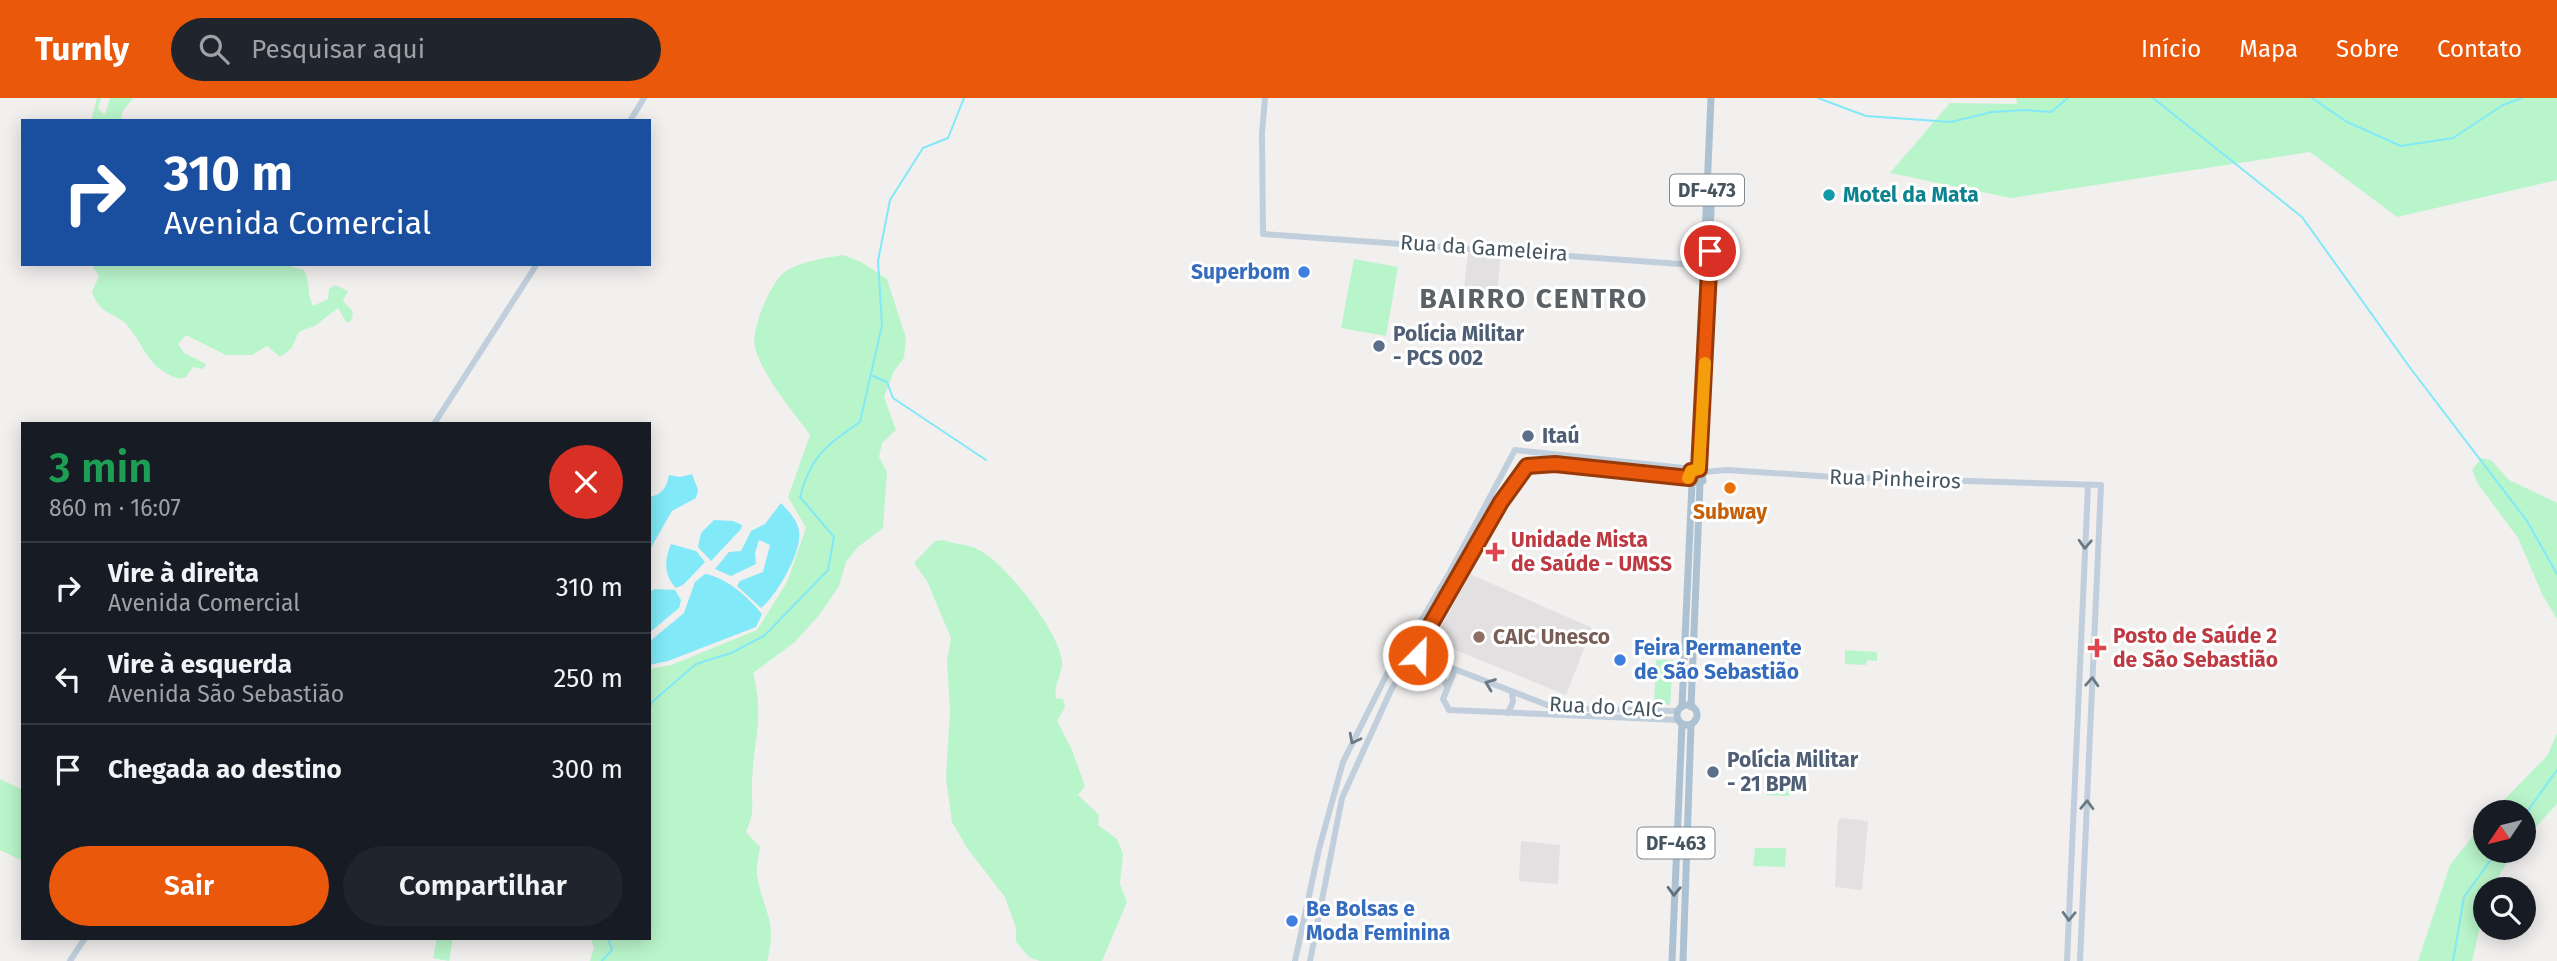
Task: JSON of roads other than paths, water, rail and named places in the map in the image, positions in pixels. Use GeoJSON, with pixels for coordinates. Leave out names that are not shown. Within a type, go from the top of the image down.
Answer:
{"type":"FeatureCollection","features":[{"type":"Feature","properties":{"kind":"main road","name":"DF-473"},"geometry":{"type":"LineString","coordinates":[[1694,481],[1698,470],[1711,98]]}},
{"type":"Feature","properties":{"kind":"main road","name":"DF-473"},"geometry":{"type":"LineString","coordinates":[[1694,481],[1698,470]]}},
{"type":"Feature","properties":{"kind":"main road","name":"DF-463"},"geometry":{"type":"LineString","coordinates":[[1684,723],[1696,718],[1691,707],[1694,481]]}},
{"type":"Feature","properties":{"kind":"main road","name":"DF-463"},"geometry":{"type":"LineString","coordinates":[[1683,957],[1688,855],[1684,723],[1680,708],[1694,481]]}},
{"type":"Feature","properties":{"kind":"main road"},"geometry":{"type":"LineString","coordinates":[[1680,708],[1691,707]]}},
{"type":"Feature","properties":{"kind":"main road","name":"DF-463"},"geometry":{"type":"LineString","coordinates":[[1672,957],[1684,723]]}},
{"type":"Feature","properties":{"kind":"main road"},"geometry":{"type":"LineString","coordinates":[[1676,856],[1688,855]]}},
{"type":"Feature","properties":{"kind":"main road"},"geometry":{"type":"LineString","coordinates":[[1672,957],[1683,957]]}},
{"type":"Feature","properties":{"kind":"street"},"geometry":{"type":"LineString","coordinates":[[631,119],[644,98]]}},
{"type":"Feature","properties":{"kind":"street","name":"Rua da Gameleira"},"geometry":{"type":"LineString","coordinates":[[1265,98],[1262,133],[1264,234],[1707,265]]}},
{"type":"Feature","properties":{"kind":"street"},"geometry":{"type":"LineString","coordinates":[[435,422],[536,266]]}},
{"type":"Feature","properties":{"kind":"street"},"geometry":{"type":"LineString","coordinates":[[1295,961],[1314,867],[1343,762],[1398,657],[1399,650],[1406,646],[1450,572],[1516,450],[1530,451],[1531,464]]}},
{"type":"Feature","properties":{"kind":"street","name":"Rua Pinheiros"},"geometry":{"type":"LineString","coordinates":[[1530,451],[1698,470],[2101,485],[2100,498]]}},
{"type":"Feature","properties":{"kind":"street"},"geometry":{"type":"LineString","coordinates":[[1512,458],[1522,470]]}},
{"type":"Feature","properties":{"kind":"street"},"geometry":{"type":"LineString","coordinates":[[1310,961],[1325,872],[1350,777],[1382,709],[1412,664],[1456,581],[1522,470],[1531,464],[1694,481]]}},
{"type":"Feature","properties":{"kind":"street"},"geometry":{"type":"LineString","coordinates":[[2067,961],[2088,485]]}},
{"type":"Feature","properties":{"kind":"street"},"geometry":{"type":"LineString","coordinates":[[2080,961],[2100,498],[2088,498]]}},
{"type":"Feature","properties":{"kind":"street"},"geometry":{"type":"LineString","coordinates":[[1472,532],[1477,536],[1478,544]]}},
{"type":"Feature","properties":{"kind":"street"},"geometry":{"type":"LineString","coordinates":[[1450,572],[1456,581]]}},
{"type":"Feature","properties":{"kind":"street","name":"Rua do CAIC"},"geometry":{"type":"LineString","coordinates":[[1406,646],[1455,670],[1539,704],[1562,709],[1680,708]]}},
{"type":"Feature","properties":{"kind":"street"},"geometry":{"type":"LineString","coordinates":[[1398,657],[1441,673],[1447,686]]}},
{"type":"Feature","properties":{"kind":"street"},"geometry":{"type":"LineString","coordinates":[[1455,670],[1443,699],[1449,710],[1684,723]]}},
{"type":"Feature","properties":{"kind":"street"},"geometry":{"type":"LineString","coordinates":[[1508,713],[1513,702],[1511,692]]}},
{"type":"Feature","properties":{"kind":"street"},"geometry":{"type":"LineString","coordinates":[[1520,713],[1519,705],[1524,697]]}},
{"type":"Feature","properties":{"kind":"street"},"geometry":{"type":"LineString","coordinates":[[1535,714],[1539,704]]}},
{"type":"Feature","properties":{"kind":"street"},"geometry":{"type":"LineString","coordinates":[[1373,705],[1376,712],[1382,709]]}},
{"type":"Feature","properties":{"kind":"street"},"geometry":{"type":"LineString","coordinates":[[2077,751],[2088,752]]}},
{"type":"Feature","properties":{"kind":"street"},"geometry":{"type":"LineString","coordinates":[[1322,834],[1333,836]]}},
{"type":"Feature","properties":{"kind":"street"},"geometry":{"type":"LineString","coordinates":[[2071,861],[2083,861]]}},
{"type":"Feature","properties":{"kind":"street"},"geometry":{"type":"LineString","coordinates":[[1314,867],[1318,872],[1325,872]]}},
{"type":"Feature","properties":{"kind":"street"},"geometry":{"type":"LineString","coordinates":[[70,961],[84,940]]}},
{"type":"Feature","properties":{"kind":"water"},"geometry":{"type":"Polygon","coordinates":[[[692,474],[698,490],[696,498],[672,511],[651,548],[651,496],[663,490],[669,475],[680,477],[692,474]]]}},
{"type":"Feature","properties":{"kind":"water"},"geometry":{"type":"Polygon","coordinates":[[[781,503],[792,516],[799,531],[797,550],[774,594],[761,608],[737,586],[740,581],[763,572],[770,545],[759,540],[755,553],[756,564],[731,576],[715,569],[729,552],[741,551],[751,531],[765,524],[781,503]]]}},
{"type":"Feature","properties":{"kind":"water"},"geometry":{"type":"Polygon","coordinates":[[[714,520],[733,521],[742,525],[711,561],[698,547],[701,533],[714,520]]]}},
{"type":"Feature","properties":{"kind":"water"},"geometry":{"type":"Polygon","coordinates":[[[671,544],[696,551],[705,562],[683,585],[676,588],[666,568],[671,544]]]}},
{"type":"Feature","properties":{"kind":"water"},"geometry":{"type":"Polygon","coordinates":[[[705,574],[721,579],[736,589],[762,614],[756,627],[668,661],[651,665],[651,640],[684,613],[695,582],[705,574]]]}},
{"type":"Feature","properties":{"kind":"water"},"geometry":{"type":"Polygon","coordinates":[[[675,590],[681,600],[679,608],[651,631],[651,591],[675,590]]]}},
{"type":"Feature","properties":{"kind":"waterway"},"geometry":{"type":"LineString","coordinates":[[651,705],[696,664],[731,653],[764,636],[828,570],[834,537],[800,497],[804,483],[821,453],[860,422],[882,325],[878,261],[890,200],[923,148],[948,138],[964,98]]}},
{"type":"Feature","properties":{"kind":"waterway"},"geometry":{"type":"LineString","coordinates":[[1818,98],[1866,116],[1951,122],[1992,112],[2051,112],[2068,98]]}},
{"type":"Feature","properties":{"kind":"waterway"},"geometry":{"type":"LineString","coordinates":[[2153,98],[2302,217],[2411,369],[2527,521],[2557,574]]}},
{"type":"Feature","properties":{"kind":"waterway"},"geometry":{"type":"LineString","coordinates":[[2312,98],[2347,122],[2401,146],[2453,138],[2503,105],[2522,98]]}},
{"type":"Feature","properties":{"kind":"waterway"},"geometry":{"type":"LineString","coordinates":[[873,376],[887,382],[893,398],[986,460]]}},
{"type":"Feature","properties":{"kind":"waterway"},"geometry":{"type":"LineString","coordinates":[[2535,800],[2557,770]]}},
{"type":"Feature","properties":{"kind":"waterway"},"geometry":{"type":"LineString","coordinates":[[2453,961],[2464,897],[2489,863]]}},
{"type":"Feature","properties":{"kind":"waterway"},"geometry":{"type":"LineString","coordinates":[[602,961],[612,950],[609,940]]}},
{"type":"Feature","properties":{"kind":"place","name":"Motel da Mata"},"geometry":{"type":"Point","coordinates":[1829,195]}},
{"type":"Feature","properties":{"kind":"place","name":"Superbom"},"geometry":{"type":"Point","coordinates":[1304,272]}},
{"type":"Feature","properties":{"kind":"place","name":"Polícia Militar - PCS 002"},"geometry":{"type":"Point","coordinates":[1379,346]}},
{"type":"Feature","properties":{"kind":"place","name":"Itaú"},"geometry":{"type":"Point","coordinates":[1528,436]}},
{"type":"Feature","properties":{"kind":"place","name":"Subway"},"geometry":{"type":"Point","coordinates":[1730,488]}},
{"type":"Feature","properties":{"kind":"place","name":"Unidade Mista de Saúde - UMSS"},"geometry":{"type":"Point","coordinates":[1495,552]}},
{"type":"Feature","properties":{"kind":"place","name":"CAIC Unesco"},"geometry":{"type":"Point","coordinates":[1479,637]}},
{"type":"Feature","properties":{"kind":"place","name":"Posto de Saúde 2 de São Sebastião"},"geometry":{"type":"Point","coordinates":[2097,648]}},
{"type":"Feature","properties":{"kind":"place","name":"Feira Permanente de São Sebastião"},"geometry":{"type":"Point","coordinates":[1620,660]}},
{"type":"Feature","properties":{"kind":"place","name":"Polícia Militar - 21 BPM"},"geometry":{"type":"Point","coordinates":[1713,772]}},
{"type":"Feature","properties":{"kind":"place","name":"Be Bolsas e Moda Feminina"},"geometry":{"type":"Point","coordinates":[1292,921]}},
{"type":"Feature","properties":{"kind":"district","name":"BAIRRO CENTRO"},"geometry":{"type":"Point","coordinates":[1534,298]}}]}
